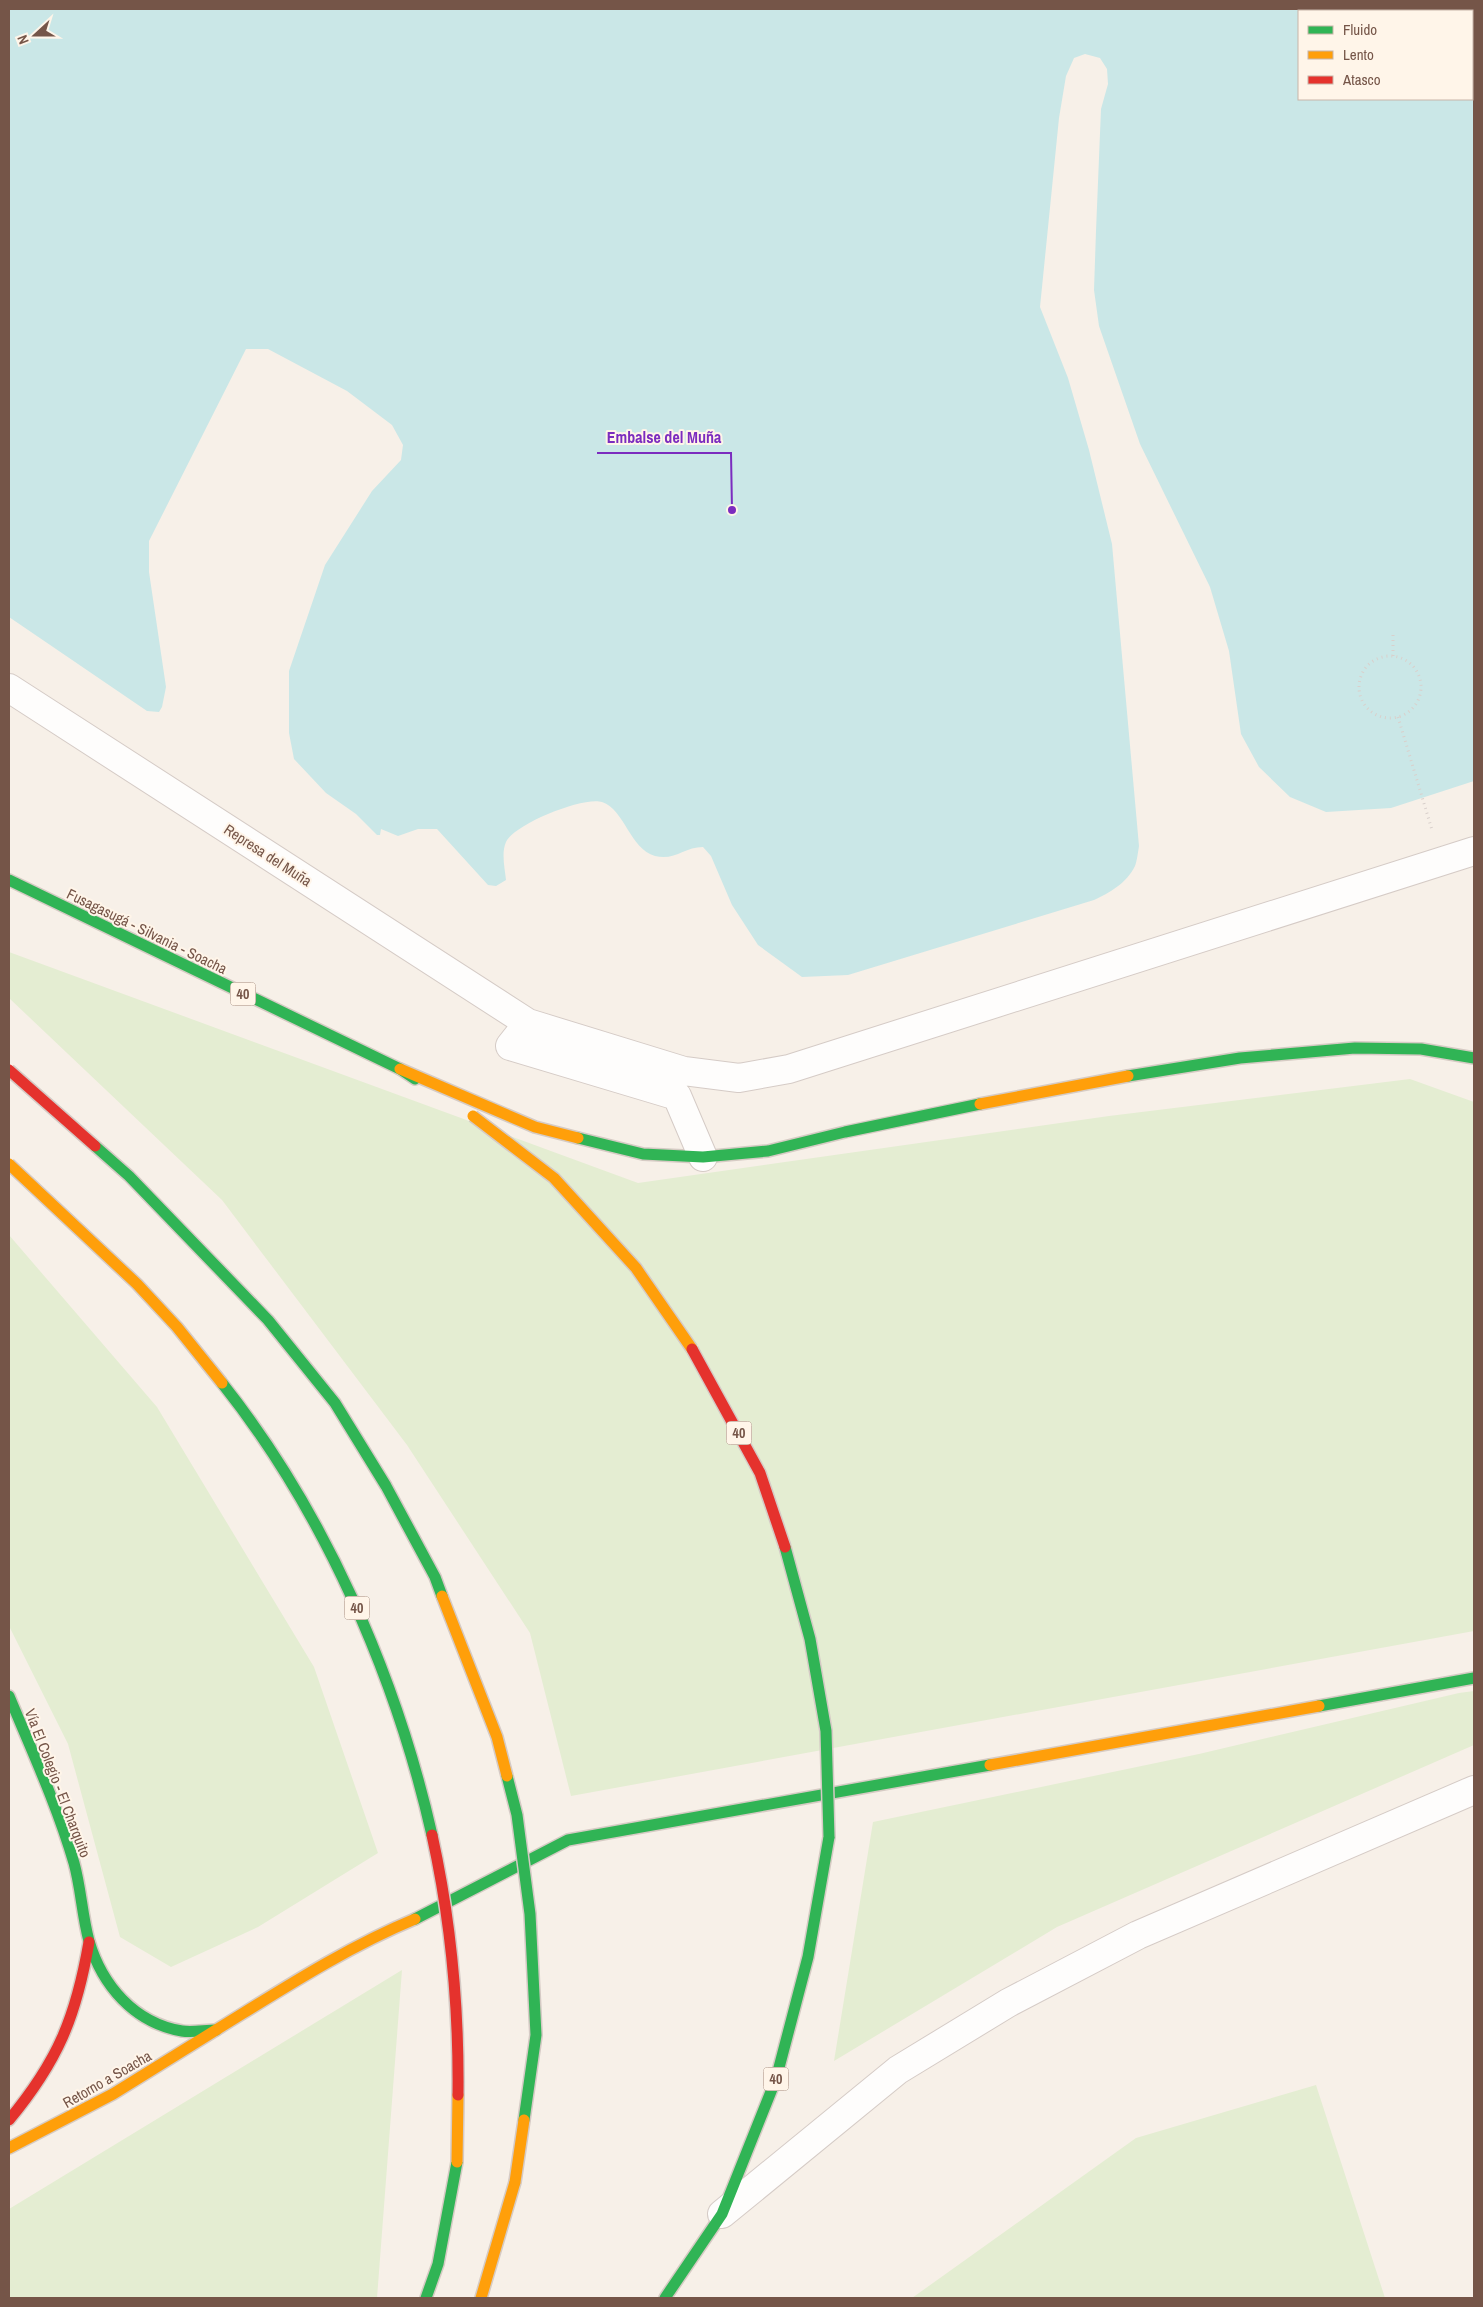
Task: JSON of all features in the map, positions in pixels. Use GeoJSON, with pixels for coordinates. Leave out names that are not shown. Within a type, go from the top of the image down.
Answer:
{"type":"FeatureCollection","features":[{"type":"Feature","properties":{"kind":"main road","name":"Fusagasugá - Silvania - Soacha"},"geometry":{"type":"LineString","coordinates":[[9,880],[173,961],[400,1068],[465,1111],[554,1178],[636,1268],[691,1347],[760,1473],[788,1557],[810,1639],[826,1731],[829,1837],[808,1957],[776,2079],[722,2214],[665,2298]]}},
{"type":"Feature","properties":{"kind":"main road"},"geometry":{"type":"LineString","coordinates":[[400,1068],[535,1128],[642,1154],[703,1157],[768,1151],[845,1132],[1069,1086],[1240,1058],[1355,1048],[1421,1049],[1474,1058]]}},
{"type":"Feature","properties":{"kind":"main road"},"geometry":{"type":"LineString","coordinates":[[9,1070],[129,1176],[268,1320],[335,1403],[386,1486],[435,1577],[497,1737],[517,1815],[528,1896],[536,2035],[515,2182],[481,2298]]}},
{"type":"Feature","properties":{"kind":"main road","name":"40"},"geometry":{"type":"LineString","coordinates":[[9,1164],[108,1254],[177,1327],[245,1413],[295,1489],[343,1578],[384,1670],[410,1748],[438,1863],[453,1962],[459,2053],[456,2162],[438,2264],[426,2298]]}},
{"type":"Feature","properties":{"kind":"main road","name":"Retorno a Soacha"},"geometry":{"type":"LineString","coordinates":[[9,2148],[113,2094],[312,1971],[379,1934],[424,1915],[568,1840],[1474,1678]]}},
{"type":"Feature","properties":{"kind":"main road","name":"Vía El Colegio - El Charquito"},"geometry":{"type":"LineString","coordinates":[[9,1696],[54,1804],[74,1864],[89,1940],[101,1973],[121,2000],[149,2020],[182,2031],[216,2030]]}},
{"type":"Feature","properties":{"kind":"main road","name":"Vía El Colegio - El Charquito"},"geometry":{"type":"LineString","coordinates":[[9,2120],[30,2096],[58,2048],[78,1995],[89,1940]]}},
{"type":"Feature","properties":{"kind":"street","name":"Represa del Muña"},"geometry":{"type":"LineString","coordinates":[[9,688],[528,1023],[684,1071],[739,1078],[789,1069],[1474,851]]}},
{"type":"Feature","properties":{"kind":"street"},"geometry":{"type":"LineString","coordinates":[[528,1023],[510,1046],[677,1096],[703,1157]]}},
{"type":"Feature","properties":{"kind":"street"},"geometry":{"type":"LineString","coordinates":[[722,2214],[898,2070],[1008,2003],[1138,1935],[1474,1790]]}},
{"type":"Feature","properties":{"kind":"path"},"geometry":{"type":"LineString","coordinates":[[1393,635],[1393,656]]}},
{"type":"Feature","properties":{"kind":"path"},"geometry":{"type":"LineString","coordinates":[[1393,656],[1408,662],[1415,669],[1421,688],[1414,708],[1398,717],[1386,718],[1376,715],[1368,709],[1359,690],[1360,679],[1370,663],[1380,658],[1393,656]]}},
{"type":"Feature","properties":{"kind":"path"},"geometry":{"type":"LineString","coordinates":[[1398,717],[1441,862]]}},
{"type":"Feature","properties":{"kind":"green space"},"geometry":{"type":"Polygon","coordinates":[[[9,952],[638,1183],[1109,1116],[1410,1079],[1474,1102],[1474,1631],[571,1796],[530,1633],[407,1445],[222,1200],[9,998],[9,952]]]}},
{"type":"Feature","properties":{"kind":"green space"},"geometry":{"type":"Polygon","coordinates":[[[9,1235],[157,1407],[314,1667],[378,1853],[258,1927],[171,1967],[120,1937],[68,1744],[9,1626],[9,1235]]]}},
{"type":"Feature","properties":{"kind":"green space"},"geometry":{"type":"Polygon","coordinates":[[[1474,1691],[1474,1745],[1057,1927],[834,2061],[873,1822],[1199,1754],[1474,1691]]]}},
{"type":"Feature","properties":{"kind":"green space"},"geometry":{"type":"Polygon","coordinates":[[[402,1970],[377,2298],[9,2298],[9,2209],[402,1970]]]}},
{"type":"Feature","properties":{"kind":"green space"},"geometry":{"type":"Polygon","coordinates":[[[1316,2085],[1385,2298],[912,2298],[1136,2138],[1316,2085]]]}},
{"type":"Feature","properties":{"kind":"water"},"geometry":{"type":"Polygon","coordinates":[[[9,9],[1474,9],[1474,781],[1391,808],[1326,812],[1290,797],[1259,767],[1241,734],[1229,651],[1210,587],[1140,444],[1099,326],[1094,290],[1096,231],[1101,109],[1108,84],[1107,69],[1100,58],[1085,54],[1074,58],[1066,76],[1059,118],[1040,307],[1068,378],[1089,450],[1112,544],[1139,846],[1136,864],[1132,872],[1117,887],[1094,900],[848,975],[802,977],[758,945],[732,905],[711,856],[703,847],[690,849],[668,857],[655,856],[646,852],[639,846],[610,806],[602,802],[593,801],[566,807],[522,827],[506,842],[504,861],[506,880],[496,886],[488,885],[437,829],[418,829],[398,836],[381,829],[380,835],[377,835],[356,814],[326,793],[294,759],[289,733],[289,671],[325,565],[372,491],[401,460],[403,445],[392,425],[347,391],[268,349],[246,349],[149,541],[149,572],[166,687],[162,707],[159,712],[147,711],[9,617],[9,9]]]}},
{"type":"Feature","properties":{"kind":"traffic: fast"},"geometry":{"type":"LineString","coordinates":[[9,880],[400,1069],[415,1079]]}},
{"type":"Feature","properties":{"kind":"traffic: fast"},"geometry":{"type":"LineString","coordinates":[[1128,1076],[1240,1058],[1355,1048],[1421,1049],[1474,1058]]}},
{"type":"Feature","properties":{"kind":"traffic: fast"},"geometry":{"type":"LineString","coordinates":[[578,1138],[643,1154],[703,1157],[768,1151],[845,1132],[980,1104]]}},
{"type":"Feature","properties":{"kind":"traffic: fast"},"geometry":{"type":"LineString","coordinates":[[95,1146],[129,1176],[268,1320],[335,1403],[386,1486],[435,1577],[442,1596]]}},
{"type":"Feature","properties":{"kind":"traffic: fast"},"geometry":{"type":"LineString","coordinates":[[222,1383],[259,1433],[293,1485],[324,1540],[352,1597],[377,1656],[398,1715],[417,1775],[432,1835]]}},
{"type":"Feature","properties":{"kind":"traffic: fast"},"geometry":{"type":"LineString","coordinates":[[785,1547],[810,1639],[826,1731],[829,1837]]}},
{"type":"Feature","properties":{"kind":"traffic: fast"},"geometry":{"type":"LineString","coordinates":[[1319,1706],[1474,1678]]}},
{"type":"Feature","properties":{"kind":"traffic: fast"},"geometry":{"type":"LineString","coordinates":[[9,1696],[60,1820],[74,1863],[89,1941],[102,1973],[122,2000],[149,2020],[165,2027],[182,2031],[216,2030]]}},
{"type":"Feature","properties":{"kind":"traffic: fast"},"geometry":{"type":"LineString","coordinates":[[415,1919],[568,1840],[990,1765]]}},
{"type":"Feature","properties":{"kind":"traffic: fast"},"geometry":{"type":"LineString","coordinates":[[507,1776],[517,1815],[530,1914],[536,2035],[524,2120]]}},
{"type":"Feature","properties":{"kind":"traffic: fast"},"geometry":{"type":"LineString","coordinates":[[665,2298],[722,2214],[776,2079],[808,1957],[829,1837]]}},
{"type":"Feature","properties":{"kind":"traffic: fast"},"geometry":{"type":"LineString","coordinates":[[426,2298],[438,2264],[457,2162]]}},
{"type":"Feature","properties":{"kind":"traffic: slow"},"geometry":{"type":"LineString","coordinates":[[400,1069],[535,1127],[578,1138]]}},
{"type":"Feature","properties":{"kind":"traffic: slow"},"geometry":{"type":"LineString","coordinates":[[980,1104],[1128,1076]]}},
{"type":"Feature","properties":{"kind":"traffic: slow"},"geometry":{"type":"LineString","coordinates":[[473,1116],[554,1178],[636,1268],[692,1349]]}},
{"type":"Feature","properties":{"kind":"traffic: slow"},"geometry":{"type":"LineString","coordinates":[[9,1164],[137,1284],[177,1327],[222,1383]]}},
{"type":"Feature","properties":{"kind":"traffic: slow"},"geometry":{"type":"LineString","coordinates":[[442,1596],[497,1737],[507,1776]]}},
{"type":"Feature","properties":{"kind":"traffic: slow"},"geometry":{"type":"LineString","coordinates":[[990,1765],[1319,1706]]}},
{"type":"Feature","properties":{"kind":"traffic: slow"},"geometry":{"type":"LineString","coordinates":[[216,2030],[338,1956],[415,1919]]}},
{"type":"Feature","properties":{"kind":"traffic: slow"},"geometry":{"type":"LineString","coordinates":[[9,2148],[113,2094],[216,2030]]}},
{"type":"Feature","properties":{"kind":"traffic: slow"},"geometry":{"type":"LineString","coordinates":[[457,2162],[458,2095]]}},
{"type":"Feature","properties":{"kind":"traffic: slow"},"geometry":{"type":"LineString","coordinates":[[515,2182],[524,2120]]}},
{"type":"Feature","properties":{"kind":"traffic: slow"},"geometry":{"type":"LineString","coordinates":[[481,2298],[515,2182]]}},
{"type":"Feature","properties":{"kind":"traffic: jam"},"geometry":{"type":"LineString","coordinates":[[9,1070],[95,1146]]}},
{"type":"Feature","properties":{"kind":"traffic: jam"},"geometry":{"type":"LineString","coordinates":[[692,1349],[760,1473],[785,1547]]}},
{"type":"Feature","properties":{"kind":"traffic: jam"},"geometry":{"type":"LineString","coordinates":[[432,1835],[449,1932],[457,2029],[458,2095]]}},
{"type":"Feature","properties":{"kind":"traffic: jam"},"geometry":{"type":"LineString","coordinates":[[9,2120],[40,2078],[62,2037],[78,1993],[89,1942]]}},
{"type":"Feature","properties":{"kind":"place","name":"Embalse del Muña"},"geometry":{"type":"Point","coordinates":[732,510]}}]}
